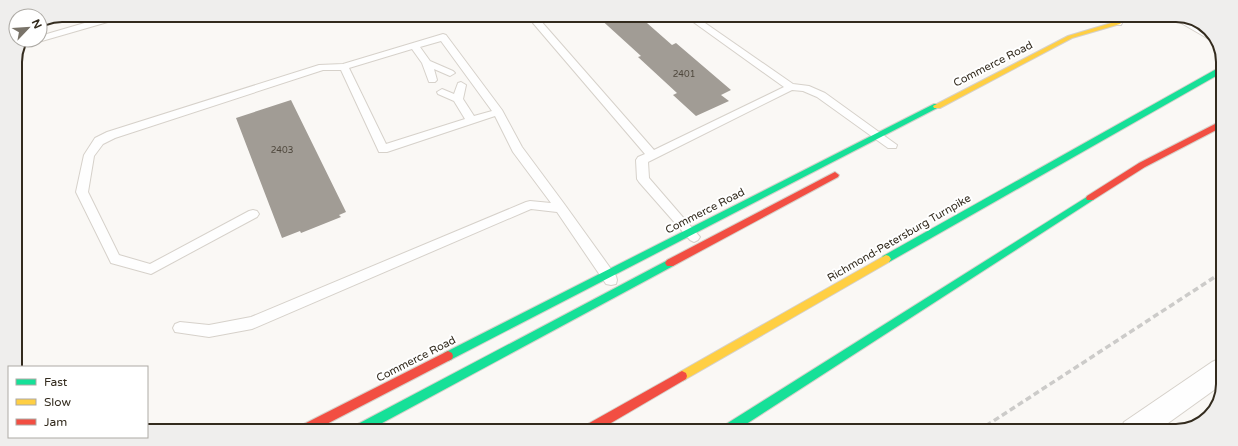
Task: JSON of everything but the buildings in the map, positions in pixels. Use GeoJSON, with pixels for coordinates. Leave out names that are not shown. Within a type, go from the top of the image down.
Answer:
{"type":"FeatureCollection","features":[{"type":"Feature","properties":{"kind":"main road","name":"Commerce Road"},"geometry":{"type":"LineString","coordinates":[[1092,40],[1118,23]]}},
{"type":"Feature","properties":{"kind":"main road","name":"Commerce Road"},"geometry":{"type":"LineString","coordinates":[[316,424],[880,136],[1070,37],[1118,23]]}},
{"type":"Feature","properties":{"kind":"main road","name":"Richmond-Petersburg Turnpike"},"geometry":{"type":"LineString","coordinates":[[598,424],[1000,194],[1216,73]]}},
{"type":"Feature","properties":{"kind":"main road"},"geometry":{"type":"LineString","coordinates":[[736,424],[1142,166],[1216,127]]}},
{"type":"Feature","properties":{"kind":"main road"},"geometry":{"type":"LineString","coordinates":[[369,424],[843,171]]}},
{"type":"Feature","properties":{"kind":"street"},"geometry":{"type":"LineString","coordinates":[[1144,424],[1216,374]]}},
{"type":"Feature","properties":{"kind":"lane"},"geometry":{"type":"LineString","coordinates":[[48,37],[99,22]]}},
{"type":"Feature","properties":{"kind":"lane"},"geometry":{"type":"LineString","coordinates":[[537,22],[652,155]]}},
{"type":"Feature","properties":{"kind":"lane"},"geometry":{"type":"LineString","coordinates":[[698,22],[791,87]]}},
{"type":"Feature","properties":{"kind":"lane"},"geometry":{"type":"LineString","coordinates":[[253,214],[151,269],[115,259],[82,192],[89,155],[99,141],[111,135],[322,67],[344,66],[443,37],[498,112],[517,149],[561,208],[619,291]]}},
{"type":"Feature","properties":{"kind":"lane"},"geometry":{"type":"LineString","coordinates":[[414,46],[427,63],[432,80]]}},
{"type":"Feature","properties":{"kind":"lane"},"geometry":{"type":"LineString","coordinates":[[427,63],[450,73]]}},
{"type":"Feature","properties":{"kind":"lane"},"geometry":{"type":"LineString","coordinates":[[344,66],[383,149],[498,112]]}},
{"type":"Feature","properties":{"kind":"lane"},"geometry":{"type":"LineString","coordinates":[[458,99],[461,85]]}},
{"type":"Feature","properties":{"kind":"lane"},"geometry":{"type":"LineString","coordinates":[[702,246],[643,179],[642,160],[791,87],[805,88],[820,95],[892,145]]}},
{"type":"Feature","properties":{"kind":"lane"},"geometry":{"type":"LineString","coordinates":[[442,92],[458,99],[472,121]]}},
{"type":"Feature","properties":{"kind":"lane"},"geometry":{"type":"LineString","coordinates":[[180,328],[209,331],[252,323],[530,205],[561,208]]}},
{"type":"Feature","properties":{"kind":"railway"},"geometry":{"type":"LineString","coordinates":[[989,424],[1216,276]]}},
{"type":"Feature","properties":{"kind":"traffic: fast"},"geometry":{"type":"LineString","coordinates":[[886,259],[1216,73]]}},
{"type":"Feature","properties":{"kind":"traffic: fast"},"geometry":{"type":"LineString","coordinates":[[448,356],[937,106]]}},
{"type":"Feature","properties":{"kind":"traffic: fast"},"geometry":{"type":"LineString","coordinates":[[736,424],[1090,198]]}},
{"type":"Feature","properties":{"kind":"traffic: fast"},"geometry":{"type":"LineString","coordinates":[[369,424],[670,263]]}},
{"type":"Feature","properties":{"kind":"traffic: slow"},"geometry":{"type":"LineString","coordinates":[[937,106],[1070,37],[1118,23]]}},
{"type":"Feature","properties":{"kind":"traffic: slow"},"geometry":{"type":"LineString","coordinates":[[682,376],[886,259]]}},
{"type":"Feature","properties":{"kind":"traffic: jam"},"geometry":{"type":"LineString","coordinates":[[1090,198],[1142,165],[1216,127]]}},
{"type":"Feature","properties":{"kind":"traffic: jam"},"geometry":{"type":"LineString","coordinates":[[670,263],[835,175]]}},
{"type":"Feature","properties":{"kind":"traffic: jam"},"geometry":{"type":"LineString","coordinates":[[316,424],[448,356]]}},
{"type":"Feature","properties":{"kind":"traffic: jam"},"geometry":{"type":"LineString","coordinates":[[598,424],[682,376]]}}]}
